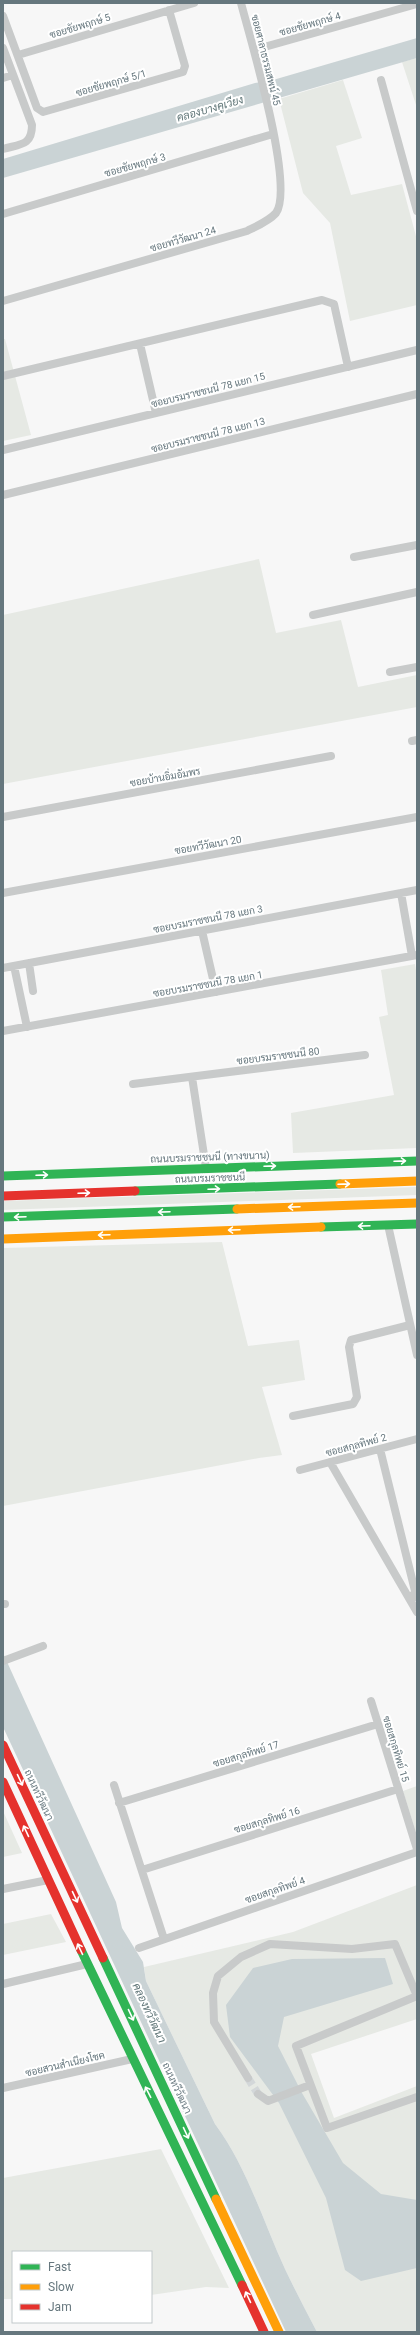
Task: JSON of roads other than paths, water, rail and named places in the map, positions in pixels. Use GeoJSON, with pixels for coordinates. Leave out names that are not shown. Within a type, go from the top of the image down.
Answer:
{"type":"FeatureCollection","features":[{"type":"Feature","properties":{"kind":"main road","name":"ถนนบรมราชชนนี (ทางขนาน)"},"geometry":{"type":"LineString","coordinates":[[3,1176],[417,1160]]}},
{"type":"Feature","properties":{"kind":"main road"},"geometry":{"type":"LineString","coordinates":[[374,1183],[417,1176]]}},
{"type":"Feature","properties":{"kind":"main road","name":"ถนนบรมราชชนนี"},"geometry":{"type":"LineString","coordinates":[[3,1196],[417,1181]]}},
{"type":"Feature","properties":{"kind":"main road"},"geometry":{"type":"LineString","coordinates":[[3,1217],[417,1203]]}},
{"type":"Feature","properties":{"kind":"main road"},"geometry":{"type":"LineString","coordinates":[[3,1239],[417,1224]]}},
{"type":"Feature","properties":{"kind":"main road","name":"ถนนทวีวัฒนา"},"geometry":{"type":"LineString","coordinates":[[3,1745],[279,2332]]}},
{"type":"Feature","properties":{"kind":"main road"},"geometry":{"type":"LineString","coordinates":[[3,1782],[132,2059],[197,2190],[264,2332]]}},
{"type":"Feature","properties":{"kind":"main road"},"geometry":{"type":"LineString","coordinates":[[197,2190],[210,2184]]}},
{"type":"Feature","properties":{"kind":"street","name":"ซอยชัยพฤกษ์ 5"},"geometry":{"type":"LineString","coordinates":[[18,55],[194,3]]}},
{"type":"Feature","properties":{"kind":"street","name":"ซอยศาลาธรรมสพน์ 45"},"geometry":{"type":"LineString","coordinates":[[232,3],[240,3],[259,66],[271,123]]}},
{"type":"Feature","properties":{"kind":"street","name":"ซอยชัยพฤกษ์ 4"},"geometry":{"type":"LineString","coordinates":[[254,50],[417,4]]}},
{"type":"Feature","properties":{"kind":"street","name":"ซอยชัยพฤกษ์ 5/1"},"geometry":{"type":"LineString","coordinates":[[3,16],[37,108],[44,112],[184,72],[184,66],[169,10]]}},
{"type":"Feature","properties":{"kind":"street"},"geometry":{"type":"LineString","coordinates":[[3,48],[32,125],[32,136],[28,141],[3,149]]}},
{"type":"Feature","properties":{"kind":"street"},"geometry":{"type":"LineString","coordinates":[[3,78],[13,75]]}},
{"type":"Feature","properties":{"kind":"street"},"geometry":{"type":"LineString","coordinates":[[380,80],[417,210]]}},
{"type":"Feature","properties":{"kind":"street","name":"ซอยทวีวัฒนา 24"},"geometry":{"type":"LineString","coordinates":[[3,301],[247,230],[264,223],[276,212],[280,200],[281,186],[271,123]]}},
{"type":"Feature","properties":{"kind":"street","name":"ซอยชัยพฤกษ์ 3"},"geometry":{"type":"LineString","coordinates":[[3,214],[273,134]]}},
{"type":"Feature","properties":{"kind":"street"},"geometry":{"type":"LineString","coordinates":[[3,376],[322,300],[329,301],[334,304],[348,367]]}},
{"type":"Feature","properties":{"kind":"street"},"geometry":{"type":"LineString","coordinates":[[140,344],[156,413]]}},
{"type":"Feature","properties":{"kind":"street","name":"ซอยบรมราชชนนี 78 แยก 15"},"geometry":{"type":"LineString","coordinates":[[3,450],[417,350]]}},
{"type":"Feature","properties":{"kind":"street","name":"ซอยบรมราชชนนี 78 แยก 13"},"geometry":{"type":"LineString","coordinates":[[3,494],[417,394]]}},
{"type":"Feature","properties":{"kind":"street"},"geometry":{"type":"LineString","coordinates":[[354,557],[417,545]]}},
{"type":"Feature","properties":{"kind":"street"},"geometry":{"type":"LineString","coordinates":[[313,615],[417,592]]}},
{"type":"Feature","properties":{"kind":"street"},"geometry":{"type":"LineString","coordinates":[[390,672],[417,667]]}},
{"type":"Feature","properties":{"kind":"street","name":"ซอยบ้านอิ่มอัมพร"},"geometry":{"type":"LineString","coordinates":[[3,817],[331,756]]}},
{"type":"Feature","properties":{"kind":"street","name":"ซอยทวีวัฒนา 20"},"geometry":{"type":"LineString","coordinates":[[3,893],[417,817]]}},
{"type":"Feature","properties":{"kind":"street","name":"ซอยบรมราชชนนี 78 แยก 3"},"geometry":{"type":"LineString","coordinates":[[3,968],[417,890]]}},
{"type":"Feature","properties":{"kind":"street"},"geometry":{"type":"LineString","coordinates":[[401,893],[415,956]]}},
{"type":"Feature","properties":{"kind":"street"},"geometry":{"type":"LineString","coordinates":[[202,931],[216,992]]}},
{"type":"Feature","properties":{"kind":"street","name":"ซอยบรมราชชนนี 78 แยก 1"},"geometry":{"type":"LineString","coordinates":[[3,1031],[415,956]]}},
{"type":"Feature","properties":{"kind":"street"},"geometry":{"type":"LineString","coordinates":[[29,963],[33,991]]}},
{"type":"Feature","properties":{"kind":"street"},"geometry":{"type":"LineString","coordinates":[[14,966],[27,1027]]}},
{"type":"Feature","properties":{"kind":"street","name":"ซอยบรมราชชนนี 80"},"geometry":{"type":"LineString","coordinates":[[133,1084],[365,1055]]}},
{"type":"Feature","properties":{"kind":"street"},"geometry":{"type":"LineString","coordinates":[[192,1077],[206,1168]]}},
{"type":"Feature","properties":{"kind":"street"},"geometry":{"type":"LineString","coordinates":[[388,1225],[417,1355]]}},
{"type":"Feature","properties":{"kind":"street"},"geometry":{"type":"LineString","coordinates":[[293,1416],[353,1404],[358,1397],[349,1347],[351,1340],[410,1325]]}},
{"type":"Feature","properties":{"kind":"street","name":"ซอยสกุลทิพย์ 2"},"geometry":{"type":"LineString","coordinates":[[300,1470],[417,1439]]}},
{"type":"Feature","properties":{"kind":"street"},"geometry":{"type":"LineString","coordinates":[[380,1449],[415,1591],[412,1600]]}},
{"type":"Feature","properties":{"kind":"street"},"geometry":{"type":"LineString","coordinates":[[330,1462],[406,1594],[412,1600],[417,1612]]}},
{"type":"Feature","properties":{"kind":"street"},"geometry":{"type":"LineString","coordinates":[[5,1660],[43,1646]]}},
{"type":"Feature","properties":{"kind":"street","name":"ซอยสกุลทิพย์ 15"},"geometry":{"type":"LineString","coordinates":[[371,1701],[417,1849]]}},
{"type":"Feature","properties":{"kind":"street","name":"ซอยสกุลทิพย์ 17"},"geometry":{"type":"LineString","coordinates":[[120,1803],[378,1724]]}},
{"type":"Feature","properties":{"kind":"street"},"geometry":{"type":"LineString","coordinates":[[114,1785],[164,1939]]}},
{"type":"Feature","properties":{"kind":"street","name":"ซอยสกุลทิพย์ 16"},"geometry":{"type":"LineString","coordinates":[[142,1870],[398,1789]]}},
{"type":"Feature","properties":{"kind":"street","name":"ซอยสกุลทิพย์ 4"},"geometry":{"type":"LineString","coordinates":[[139,1948],[417,1852]]}},
{"type":"Feature","properties":{"kind":"street"},"geometry":{"type":"LineString","coordinates":[[3,1889],[48,1880]]}},
{"type":"Feature","properties":{"kind":"street"},"geometry":{"type":"LineString","coordinates":[[248,2078],[214,2022],[213,1993],[218,1976],[241,1958],[270,1944],[352,1949],[395,1944],[417,1996],[296,2046],[327,2128],[417,2097]]}},
{"type":"Feature","properties":{"kind":"street"},"geometry":{"type":"LineString","coordinates":[[3,1984],[87,1964]]}},
{"type":"Feature","properties":{"kind":"street","name":"ซอยสวนสำเนียงโชค"},"geometry":{"type":"LineString","coordinates":[[3,2088],[132,2059]]}},
{"type":"Feature","properties":{"kind":"street"},"geometry":{"type":"LineString","coordinates":[[258,2094],[264,2100],[274,2100],[310,2085]]}},
{"type":"Feature","properties":{"kind":"water","name":"คลองบางคูเวียง"},"geometry":{"type":"Polygon","coordinates":[[[417,38],[417,58],[3,178],[3,159],[255,83],[273,80],[417,38]]]}},
{"type":"Feature","properties":{"kind":"water","name":"คลองทวีวัฒนา"},"geometry":{"type":"Polygon","coordinates":[[[3,1653],[116,1902],[122,1928],[143,1962],[146,1981],[215,2124],[245,2176],[285,2269],[317,2332],[286,2332],[3,1727],[3,1653]]]}},
{"type":"Feature","properties":{"kind":"water"},"geometry":{"type":"Polygon","coordinates":[[[385,1958],[393,1984],[284,2017],[278,2046],[302,2093],[343,2163],[381,2194],[417,2200],[417,2268],[361,2281],[345,2270],[326,2198],[279,2103],[230,2037],[226,2005],[253,1968],[292,1959],[385,1958]]]}},
{"type":"Feature","properties":{"kind":"tunnel"},"geometry":{"type":"LineString","coordinates":[[248,2078],[258,2094]]}}]}
